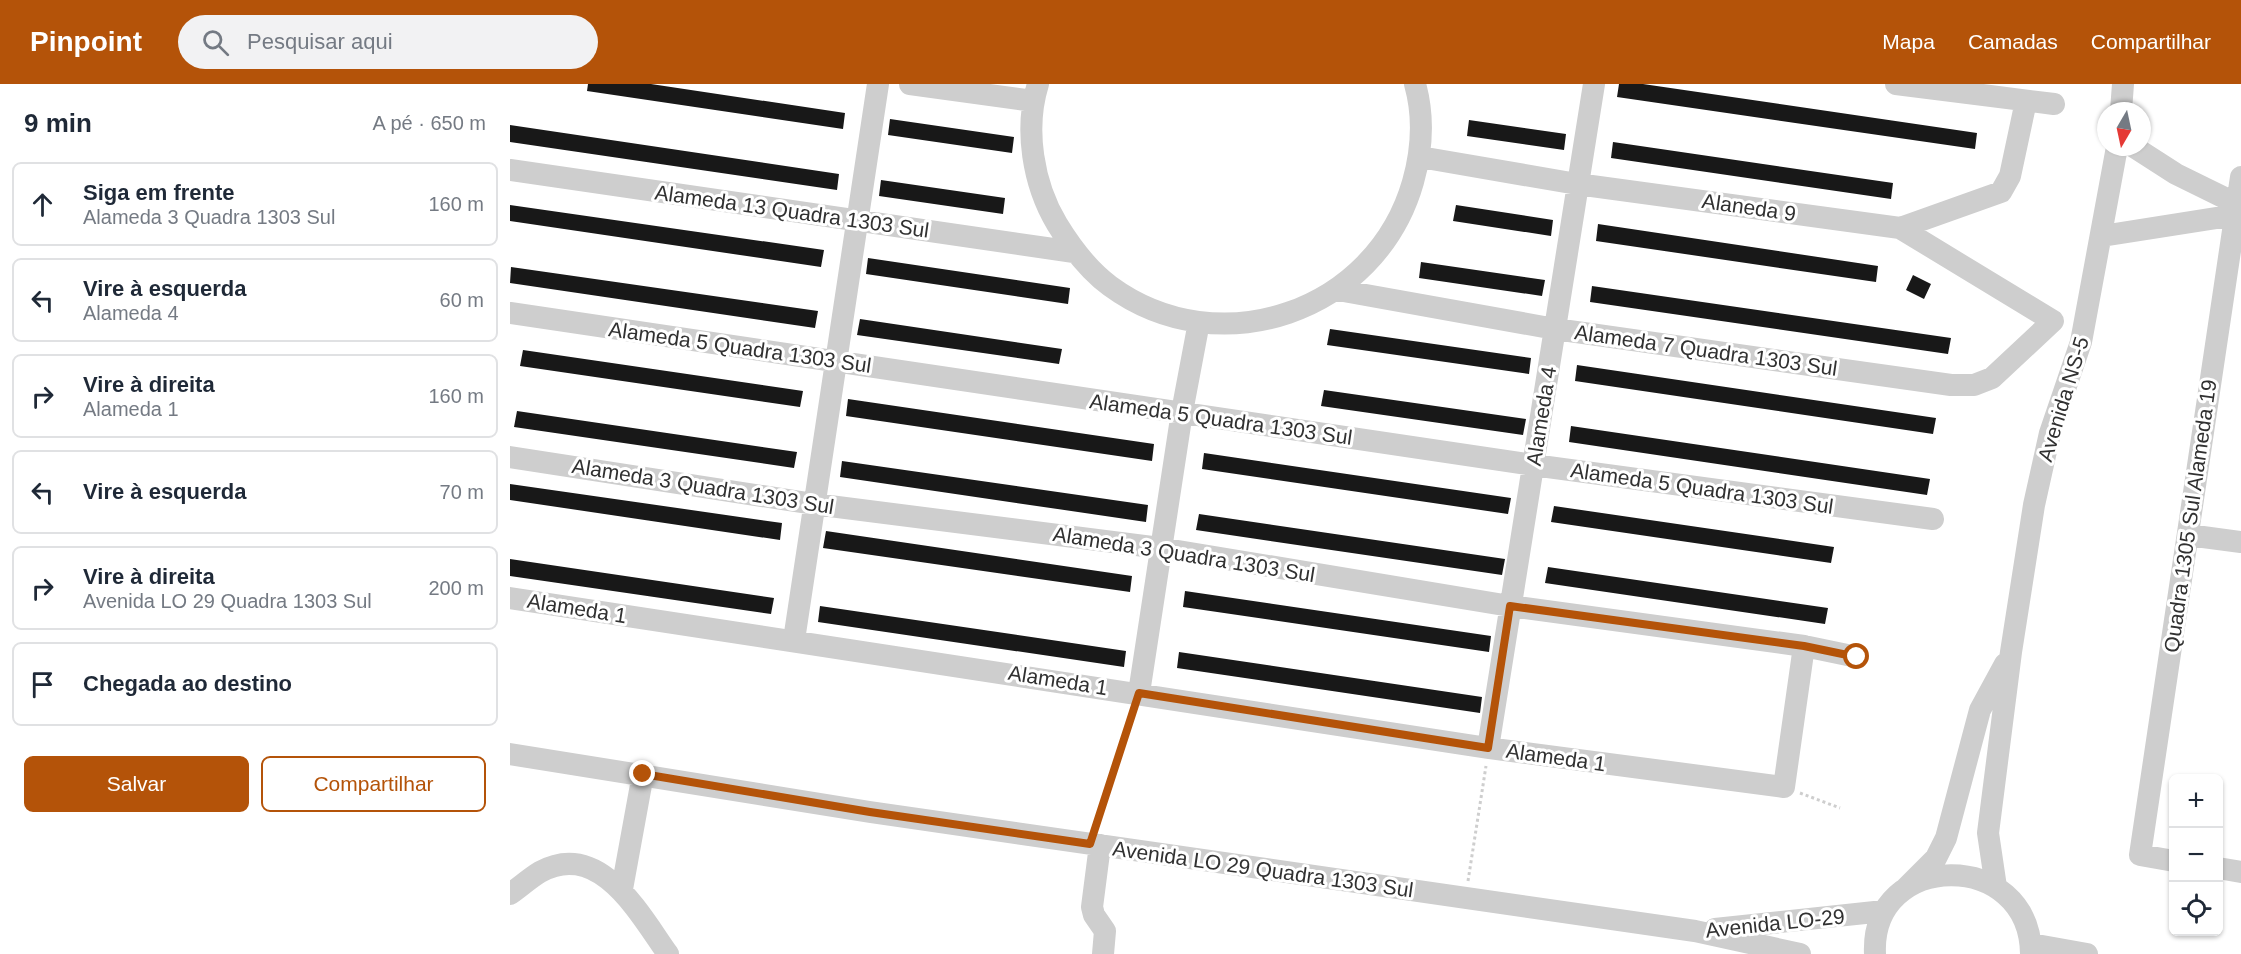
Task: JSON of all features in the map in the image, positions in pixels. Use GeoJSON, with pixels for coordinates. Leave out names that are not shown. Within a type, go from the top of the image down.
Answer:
{"type":"FeatureCollection","features":[{"type":"Feature","properties":{"kind":"street"},"geometry":{"type":"LineString","coordinates":[[794,640],[878,84]]}},
{"type":"Feature","properties":{"kind":"street"},"geometry":{"type":"LineString","coordinates":[[910,84],[1036,92],[1032,154],[1046,206],[1074,252],[1110,286],[1152,310],[1199,322],[1257,321],[1295,312],[1338,290],[1377,254],[1406,209],[1420,157],[1420,104],[1415,84]]}},
{"type":"Feature","properties":{"kind":"street","name":"Alameda 4"},"geometry":{"type":"LineString","coordinates":[[1488,748],[1594,84]]}},
{"type":"Feature","properties":{"kind":"street"},"geometry":{"type":"LineString","coordinates":[[1896,84],[2054,104]]}},
{"type":"Feature","properties":{"kind":"street"},"geometry":{"type":"LineString","coordinates":[[2122,102],[2123,84]]}},
{"type":"Feature","properties":{"kind":"street"},"geometry":{"type":"LineString","coordinates":[[1900,228],[2001,192],[2010,176],[2026,101]]}},
{"type":"Feature","properties":{"kind":"street","name":"Avenida NS-5"},"geometry":{"type":"LineString","coordinates":[[1996,887],[1988,833],[2011,652],[2034,505],[2060,399],[2081,342],[2116,156]]}},
{"type":"Feature","properties":{"kind":"street"},"geometry":{"type":"LineString","coordinates":[[2149,156],[2239,209]]}},
{"type":"Feature","properties":{"kind":"street","name":"Alaneda 9"},"geometry":{"type":"LineString","coordinates":[[1420,157],[1577,184],[1900,228],[2054,321]]}},
{"type":"Feature","properties":{"kind":"street","name":"Alameda 13 Quadra 1303 Sul"},"geometry":{"type":"LineString","coordinates":[[510,170],[1074,252]]}},
{"type":"Feature","properties":{"kind":"street","name":"Quadra 1305 Sul Alameda 19"},"geometry":{"type":"LineString","coordinates":[[2169,860],[2140,855],[2239,209],[2241,177]]}},
{"type":"Feature","properties":{"kind":"street"},"geometry":{"type":"LineString","coordinates":[[2102,237],[2239,209]]}},
{"type":"Feature","properties":{"kind":"street","name":"Alameda 7 Quadra 1303 Sul"},"geometry":{"type":"LineString","coordinates":[[1338,290],[1555,329],[1951,385],[1974,385],[1992,378],[2054,321]]}},
{"type":"Feature","properties":{"kind":"street","name":"Alameda 5 Quadra 1303 Sul"},"geometry":{"type":"LineString","coordinates":[[510,313],[1533,465],[1933,519]]}},
{"type":"Feature","properties":{"kind":"street"},"geometry":{"type":"LineString","coordinates":[[1139,693],[1160,548],[1199,322]]}},
{"type":"Feature","properties":{"kind":"street","name":"Alameda 3 Quadra 1303 Sul"},"geometry":{"type":"LineString","coordinates":[[510,457],[814,504],[1160,548],[1510,606],[1804,646],[1857,657]]}},
{"type":"Feature","properties":{"kind":"street"},"geometry":{"type":"LineString","coordinates":[[2188,535],[2241,542]]}},
{"type":"Feature","properties":{"kind":"street","name":"Alameda 1"},"geometry":{"type":"LineString","coordinates":[[510,598],[1488,748],[1784,787]]}},
{"type":"Feature","properties":{"kind":"street"},"geometry":{"type":"LineString","coordinates":[[1784,787],[1804,646]]}},
{"type":"Feature","properties":{"kind":"street","name":"Avenida NS-5"},"geometry":{"type":"LineString","coordinates":[[1884,911],[1936,858],[1946,838],[1980,710],[2011,652]]}},
{"type":"Feature","properties":{"kind":"street"},"geometry":{"type":"LineString","coordinates":[[510,738],[546,758]]}},
{"type":"Feature","properties":{"kind":"street"},"geometry":{"type":"LineString","coordinates":[[510,754],[546,758]]}},
{"type":"Feature","properties":{"kind":"street","name":"Avenida LO 29 Quadra 1303 Sul"},"geometry":{"type":"LineString","coordinates":[[546,758],[870,812],[1695,931]]}},
{"type":"Feature","properties":{"kind":"street"},"geometry":{"type":"LineString","coordinates":[[617,885],[643,774]]}},
{"type":"Feature","properties":{"kind":"street"},"geometry":{"type":"LineString","coordinates":[[1095,845],[1092,907],[1105,932],[1103,954]]}},
{"type":"Feature","properties":{"kind":"street"},"geometry":{"type":"LineString","coordinates":[[510,894],[541,871],[562,865],[584,866],[617,885],[668,954]]}},
{"type":"Feature","properties":{"kind":"street"},"geometry":{"type":"LineString","coordinates":[[2223,869],[2241,872]]}},
{"type":"Feature","properties":{"kind":"street"},"geometry":{"type":"LineString","coordinates":[[1905,889],[1922,880],[1950,874],[1979,878],[1996,887],[2020,912],[2031,949],[2086,954]]}},
{"type":"Feature","properties":{"kind":"street"},"geometry":{"type":"LineString","coordinates":[[1875,954],[1874,940],[1884,911]]}},
{"type":"Feature","properties":{"kind":"street","name":"Avenida LO-29"},"geometry":{"type":"LineString","coordinates":[[1695,931],[1884,911]]}},
{"type":"Feature","properties":{"kind":"street","name":"Avenida LO-29"},"geometry":{"type":"LineString","coordinates":[[1695,931],[1800,954]]}},
{"type":"Feature","properties":{"kind":"path"},"geometry":{"type":"LineString","coordinates":[[1095,845],[1139,693]]}},
{"type":"Feature","properties":{"kind":"path"},"geometry":{"type":"LineString","coordinates":[[1465,898],[1488,748]]}},
{"type":"Feature","properties":{"kind":"path"},"geometry":{"type":"LineString","coordinates":[[1784,787],[1840,808]]}},
{"type":"Feature","properties":{"kind":"building"},"geometry":{"type":"Polygon","coordinates":[[[588,84],[651,84],[845,113],[843,129],[587,91],[588,84]]]}},
{"type":"Feature","properties":{"kind":"building"},"geometry":{"type":"Polygon","coordinates":[[[1619,84],[1643,84],[1977,133],[1975,149],[1617,97],[1619,84]]]}},
{"type":"Feature","properties":{"kind":"building"},"geometry":{"type":"Polygon","coordinates":[[[890,119],[1014,137],[1012,153],[888,135],[890,119]]]}},
{"type":"Feature","properties":{"kind":"building"},"geometry":{"type":"Polygon","coordinates":[[[1469,120],[1566,134],[1564,150],[1467,136],[1469,120]]]}},
{"type":"Feature","properties":{"kind":"building"},"geometry":{"type":"Polygon","coordinates":[[[510,125],[839,174],[837,190],[510,142],[510,125]]]}},
{"type":"Feature","properties":{"kind":"building"},"geometry":{"type":"Polygon","coordinates":[[[1613,142],[1893,183],[1891,199],[1611,158],[1613,142]]]}},
{"type":"Feature","properties":{"kind":"building"},"geometry":{"type":"Polygon","coordinates":[[[881,180],[1005,198],[1003,214],[879,196],[881,180]]]}},
{"type":"Feature","properties":{"kind":"building"},"geometry":{"type":"Polygon","coordinates":[[[510,205],[824,250],[821,267],[510,221],[510,205]]]}},
{"type":"Feature","properties":{"kind":"building"},"geometry":{"type":"Polygon","coordinates":[[[1456,205],[1553,220],[1551,236],[1453,221],[1456,205]]]}},
{"type":"Feature","properties":{"kind":"building"},"geometry":{"type":"Polygon","coordinates":[[[1598,224],[1878,266],[1876,282],[1596,241],[1598,224]]]}},
{"type":"Feature","properties":{"kind":"building"},"geometry":{"type":"Polygon","coordinates":[[[868,258],[1070,288],[1068,304],[866,274],[868,258]]]}},
{"type":"Feature","properties":{"kind":"building"},"geometry":{"type":"Polygon","coordinates":[[[1421,262],[1545,280],[1542,296],[1419,278],[1421,262]]]}},
{"type":"Feature","properties":{"kind":"building"},"geometry":{"type":"Polygon","coordinates":[[[511,267],[818,311],[815,328],[510,283],[511,267]]]}},
{"type":"Feature","properties":{"kind":"building"},"geometry":{"type":"Polygon","coordinates":[[[1913,275],[1931,284],[1924,299],[1906,290],[1913,275]]]}},
{"type":"Feature","properties":{"kind":"building"},"geometry":{"type":"Polygon","coordinates":[[[1592,286],[1951,338],[1948,354],[1590,302],[1592,286]]]}},
{"type":"Feature","properties":{"kind":"building"},"geometry":{"type":"Polygon","coordinates":[[[860,319],[1062,349],[1059,364],[857,335],[860,319]]]}},
{"type":"Feature","properties":{"kind":"building"},"geometry":{"type":"Polygon","coordinates":[[[1330,329],[1531,358],[1529,374],[1327,345],[1330,329]]]}},
{"type":"Feature","properties":{"kind":"building"},"geometry":{"type":"Polygon","coordinates":[[[523,350],[803,391],[800,407],[520,366],[523,350]]]}},
{"type":"Feature","properties":{"kind":"building"},"geometry":{"type":"Polygon","coordinates":[[[1577,365],[1936,418],[1933,434],[1575,381],[1577,365]]]}},
{"type":"Feature","properties":{"kind":"building"},"geometry":{"type":"Polygon","coordinates":[[[1324,390],[1526,419],[1523,435],[1321,406],[1324,390]]]}},
{"type":"Feature","properties":{"kind":"building"},"geometry":{"type":"Polygon","coordinates":[[[848,399],[1154,444],[1152,461],[846,416],[848,399]]]}},
{"type":"Feature","properties":{"kind":"building"},"geometry":{"type":"Polygon","coordinates":[[[517,411],[797,452],[794,468],[514,427],[517,411]]]}},
{"type":"Feature","properties":{"kind":"building"},"geometry":{"type":"Polygon","coordinates":[[[1571,426],[1930,479],[1927,495],[1569,442],[1571,426]]]}},
{"type":"Feature","properties":{"kind":"building"},"geometry":{"type":"Polygon","coordinates":[[[1204,453],[1511,498],[1508,514],[1202,469],[1204,453]]]}},
{"type":"Feature","properties":{"kind":"building"},"geometry":{"type":"Polygon","coordinates":[[[842,461],[1148,505],[1146,522],[840,477],[842,461]]]}},
{"type":"Feature","properties":{"kind":"building"},"geometry":{"type":"Polygon","coordinates":[[[510,484],[782,523],[780,540],[510,500],[510,484]]]}},
{"type":"Feature","properties":{"kind":"building"},"geometry":{"type":"Polygon","coordinates":[[[1554,506],[1834,547],[1831,563],[1551,522],[1554,506]]]}},
{"type":"Feature","properties":{"kind":"building"},"geometry":{"type":"Polygon","coordinates":[[[1199,514],[1505,559],[1502,575],[1196,530],[1199,514]]]}},
{"type":"Feature","properties":{"kind":"building"},"geometry":{"type":"Polygon","coordinates":[[[826,531],[1132,576],[1130,592],[823,548],[826,531]]]}},
{"type":"Feature","properties":{"kind":"building"},"geometry":{"type":"Polygon","coordinates":[[[510,559],[774,598],[771,614],[510,576],[510,559]]]}},
{"type":"Feature","properties":{"kind":"building"},"geometry":{"type":"Polygon","coordinates":[[[1548,567],[1828,608],[1825,624],[1545,583],[1548,567]]]}},
{"type":"Feature","properties":{"kind":"building"},"geometry":{"type":"Polygon","coordinates":[[[1185,591],[1491,636],[1489,652],[1183,607],[1185,591]]]}},
{"type":"Feature","properties":{"kind":"building"},"geometry":{"type":"Polygon","coordinates":[[[820,606],[1126,651],[1124,667],[818,622],[820,606]]]}},
{"type":"Feature","properties":{"kind":"building"},"geometry":{"type":"Polygon","coordinates":[[[1179,652],[1482,697],[1480,713],[1177,668],[1179,652]]]}},
{"type":"Feature","properties":{"kind":"route"},"geometry":{"type":"LineString","coordinates":[[643,774],[870,812],[1090,844],[1139,693],[1488,748],[1510,606],[1804,646],[1857,657]]}}]}
